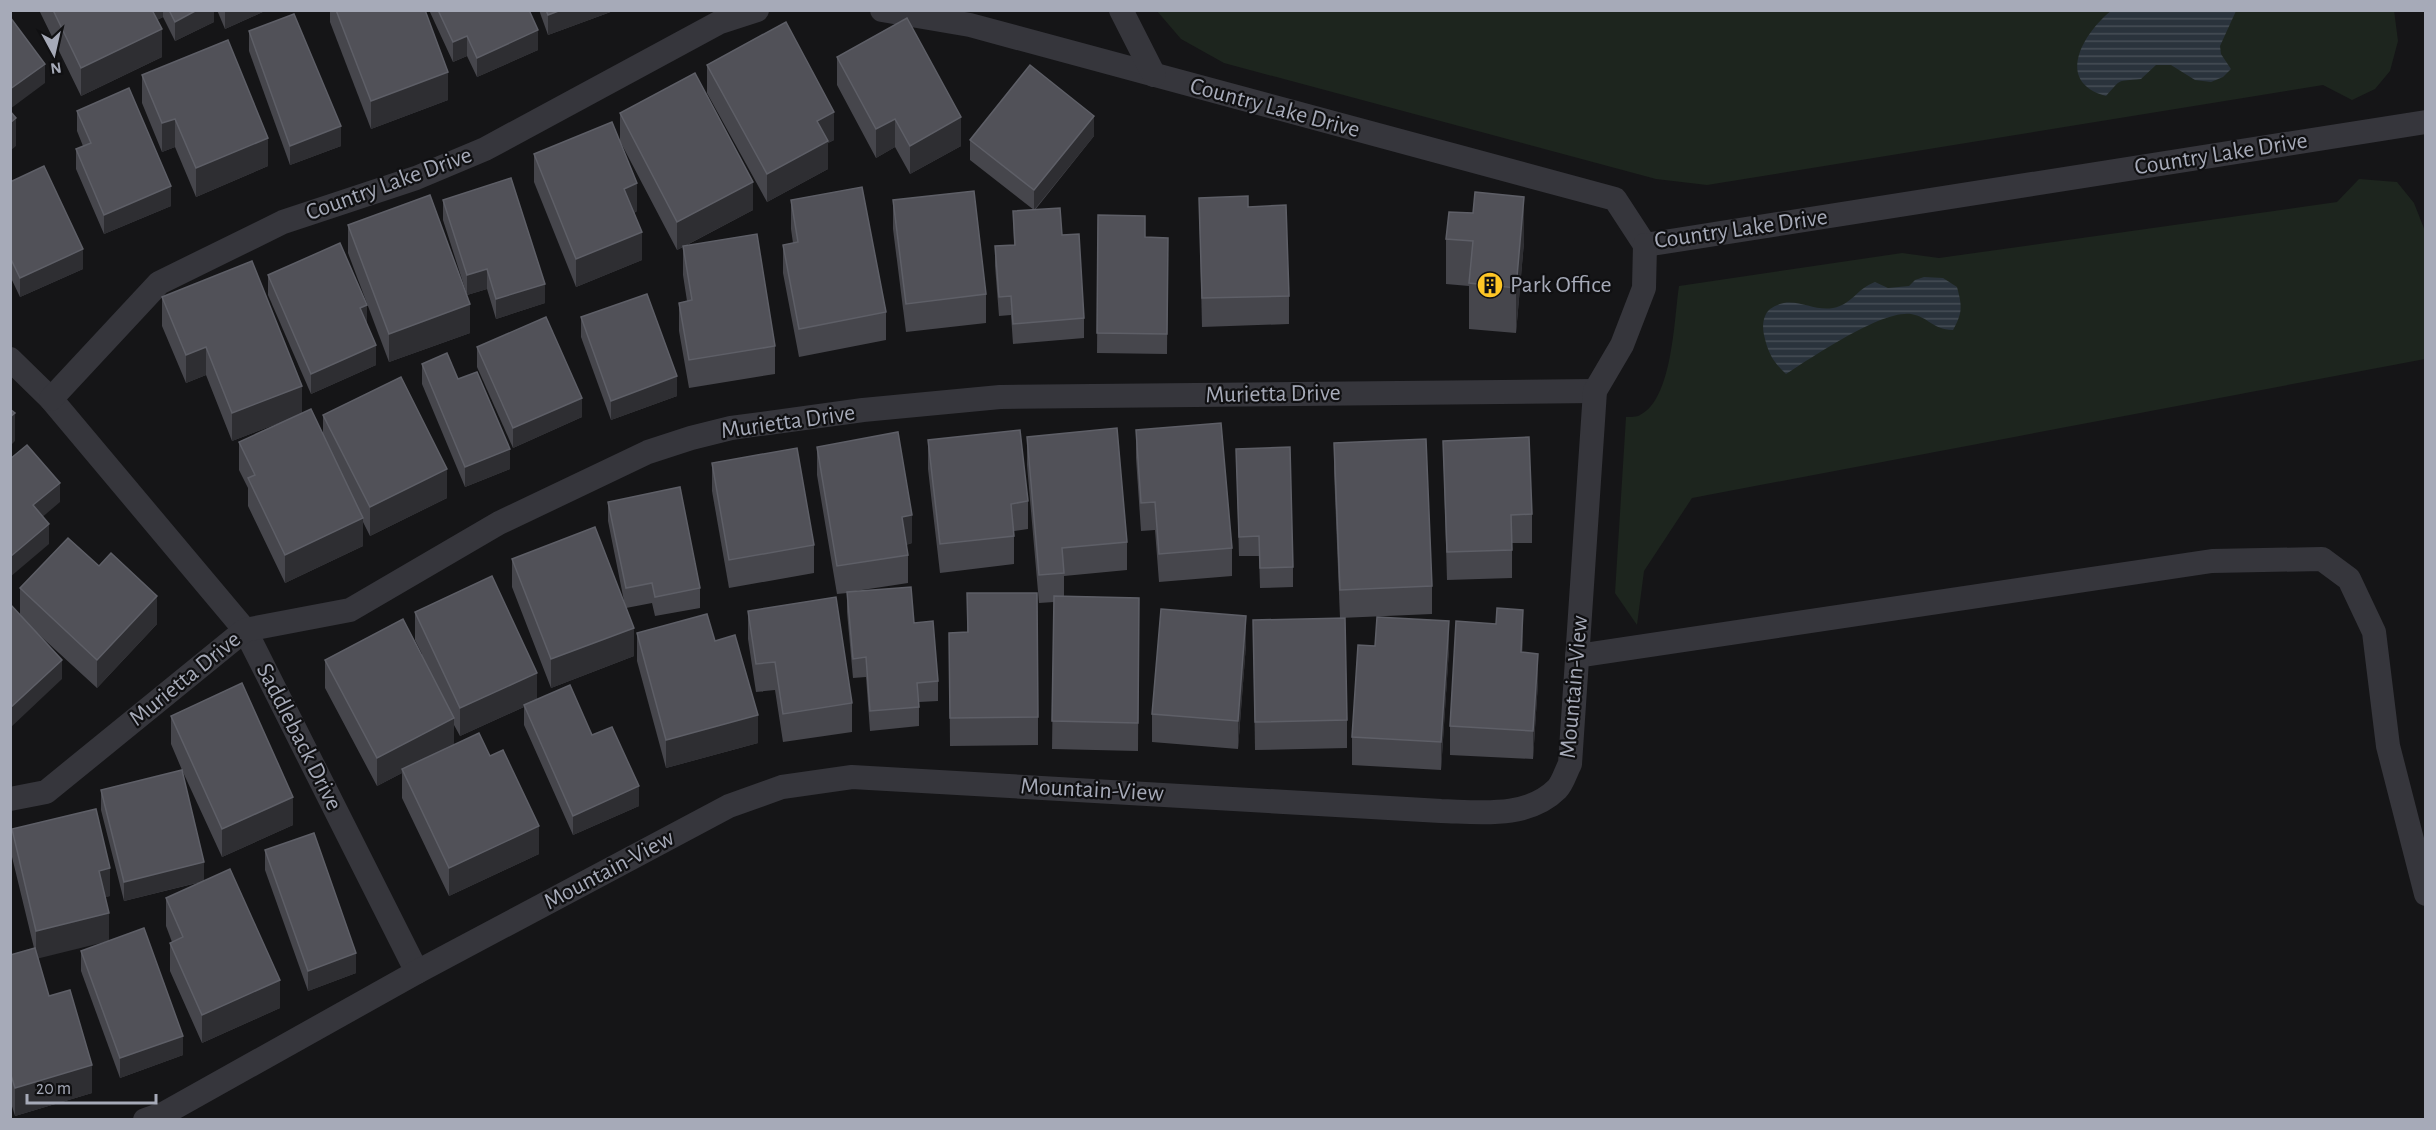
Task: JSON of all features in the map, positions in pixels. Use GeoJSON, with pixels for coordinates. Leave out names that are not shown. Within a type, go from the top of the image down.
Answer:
{"type":"FeatureCollection","features":[{"type":"Feature","properties":{"kind":"lane","name":"Country Lake Drive"},"geometry":{"type":"LineString","coordinates":[[51,399],[159,283],[283,222],[416,178],[485,149],[720,22],[758,10]]}},
{"type":"Feature","properties":{"kind":"lane","name":"Country Lake Drive"},"geometry":{"type":"LineString","coordinates":[[882,10],[970,25],[1616,199],[1645,245],[2426,122]]}},
{"type":"Feature","properties":{"kind":"lane"},"geometry":{"type":"LineString","coordinates":[[1121,10],[1154,75]]}},
{"type":"Feature","properties":{"kind":"lane","name":"Mountain-View"},"geometry":{"type":"LineString","coordinates":[[145,1119],[175,1107],[417,972],[729,806],[782,787],[852,777],[1503,813],[1538,802],[1559,787],[1570,764],[1595,391],[1622,345],[1644,288],[1645,245]]}},
{"type":"Feature","properties":{"kind":"lane","name":"Saddleback Drive"},"geometry":{"type":"LineString","coordinates":[[10,359],[51,399],[245,630],[417,972]]}},
{"type":"Feature","properties":{"kind":"lane","name":"Murietta Drive"},"geometry":{"type":"LineString","coordinates":[[10,799],[46,792],[245,630],[350,610],[499,523],[616,467],[648,452],[731,428],[862,410],[1000,398],[1595,391]]}},
{"type":"Feature","properties":{"kind":"lane"},"geometry":{"type":"LineString","coordinates":[[1577,656],[2212,561],[2322,559],[2349,579],[2374,632],[2388,746],[2426,894]]}},
{"type":"Feature","properties":{"kind":"shaded area"},"geometry":{"type":"Polygon","coordinates":[[[2112,10],[2236,11],[2220,46],[2221,54],[2231,69],[2223,77],[2211,82],[2195,80],[2171,65],[2156,65],[2141,79],[2118,83],[2106,96],[2090,89],[2081,80],[2077,69],[2079,56],[2092,31],[2112,10]]]}},
{"type":"Feature","properties":{"kind":"shaded area"},"geometry":{"type":"Polygon","coordinates":[[[2394,10],[2398,41],[2390,71],[2375,89],[2352,100],[2323,85],[1707,185],[1656,179],[1224,63],[1181,39],[1157,11],[2394,10]]]}},
{"type":"Feature","properties":{"kind":"shaded area"},"geometry":{"type":"Polygon","coordinates":[[[2359,179],[2397,182],[2414,203],[2425,231],[2425,359],[1692,498],[1644,571],[1637,625],[1615,593],[1626,417],[1640,415],[1651,406],[1666,376],[1679,286],[1902,253],[1939,258],[2337,202],[2359,179]]]}},
{"type":"Feature","properties":{"kind":"shaded area"},"geometry":{"type":"Polygon","coordinates":[[[1924,277],[1943,278],[1957,287],[1961,309],[1953,330],[1940,328],[1911,314],[1898,315],[1883,319],[1847,336],[1786,374],[1769,352],[1763,332],[1764,317],[1770,309],[1778,305],[1794,303],[1817,308],[1833,308],[1845,303],[1863,288],[1875,282],[1888,288],[1909,286],[1915,280],[1924,277]]]}},
{"type":"Feature","properties":{"kind":"building"},"geometry":{"type":"Polygon","coordinates":[[[53,10],[152,10],[162,29],[81,68],[53,10]]]}},
{"type":"Feature","properties":{"kind":"building"},"geometry":{"type":"Polygon","coordinates":[[[169,10],[197,10],[175,22],[169,10]]]}},
{"type":"Feature","properties":{"kind":"building"},"geometry":{"type":"Polygon","coordinates":[[[336,10],[425,10],[448,72],[371,101],[336,10]]]}},
{"type":"Feature","properties":{"kind":"building"},"geometry":{"type":"Polygon","coordinates":[[[438,10],[529,10],[538,30],[477,58],[467,36],[453,42],[438,10]]]}},
{"type":"Feature","properties":{"kind":"building"},"geometry":{"type":"Polygon","coordinates":[[[546,10],[561,10],[548,15],[546,10]]]}},
{"type":"Feature","properties":{"kind":"building"},"geometry":{"type":"Polygon","coordinates":[[[294,14],[341,126],[290,146],[249,31],[294,14]]]}},
{"type":"Feature","properties":{"kind":"building"},"geometry":{"type":"Polygon","coordinates":[[[10,17],[45,64],[10,89],[10,17]]]}},
{"type":"Feature","properties":{"kind":"building"},"geometry":{"type":"Polygon","coordinates":[[[907,18],[961,117],[910,146],[895,119],[876,129],[837,57],[907,18]]]}},
{"type":"Feature","properties":{"kind":"building"},"geometry":{"type":"Polygon","coordinates":[[[786,22],[834,112],[817,121],[828,141],[767,174],[707,65],[786,22]]]}},
{"type":"Feature","properties":{"kind":"building"},"geometry":{"type":"Polygon","coordinates":[[[228,40],[268,138],[196,168],[175,119],[162,123],[142,75],[228,40]]]}},
{"type":"Feature","properties":{"kind":"building"},"geometry":{"type":"Polygon","coordinates":[[[1030,65],[1094,116],[1034,190],[970,140],[1030,65]]]}},
{"type":"Feature","properties":{"kind":"building"},"geometry":{"type":"Polygon","coordinates":[[[695,73],[753,182],[677,222],[620,113],[695,73]]]}},
{"type":"Feature","properties":{"kind":"building"},"geometry":{"type":"Polygon","coordinates":[[[129,88],[171,186],[104,215],[76,149],[91,143],[77,111],[129,88]]]}},
{"type":"Feature","properties":{"kind":"building"},"geometry":{"type":"Polygon","coordinates":[[[10,111],[16,118],[10,123],[10,111]]]}},
{"type":"Feature","properties":{"kind":"building"},"geometry":{"type":"Polygon","coordinates":[[[612,122],[637,183],[624,189],[642,232],[576,259],[534,154],[612,122]]]}},
{"type":"Feature","properties":{"kind":"building"},"geometry":{"type":"Polygon","coordinates":[[[44,166],[83,249],[20,278],[10,257],[10,182],[44,166]]]}},
{"type":"Feature","properties":{"kind":"building"},"geometry":{"type":"Polygon","coordinates":[[[511,178],[545,284],[496,299],[487,269],[467,275],[443,200],[511,178]]]}},
{"type":"Feature","properties":{"kind":"building"},"geometry":{"type":"Polygon","coordinates":[[[862,187],[886,312],[799,329],[783,245],[798,242],[791,200],[862,187]]]}},
{"type":"Feature","properties":{"kind":"building"},"geometry":{"type":"Polygon","coordinates":[[[974,191],[986,294],[906,304],[893,200],[974,191]]]}},
{"type":"Feature","properties":{"kind":"building"},"geometry":{"type":"Polygon","coordinates":[[[1475,192],[1524,197],[1516,288],[1469,283],[1473,241],[1446,239],[1449,212],[1473,213],[1475,192]]]}},
{"type":"Feature","properties":{"kind":"building"},"geometry":{"type":"Polygon","coordinates":[[[430,195],[470,304],[389,334],[348,225],[430,195]]]}},
{"type":"Feature","properties":{"kind":"building"},"geometry":{"type":"Polygon","coordinates":[[[1248,196],[1248,207],[1286,205],[1289,296],[1202,298],[1199,198],[1248,196]]]}},
{"type":"Feature","properties":{"kind":"building"},"geometry":{"type":"Polygon","coordinates":[[[1060,208],[1062,235],[1079,234],[1084,318],[1013,324],[1011,296],[999,297],[995,246],[1015,245],[1013,211],[1060,208]]]}},
{"type":"Feature","properties":{"kind":"building"},"geometry":{"type":"Polygon","coordinates":[[[1098,215],[1145,216],[1145,237],[1168,238],[1167,334],[1097,333],[1098,215]]]}},
{"type":"Feature","properties":{"kind":"building"},"geometry":{"type":"Polygon","coordinates":[[[757,234],[775,346],[689,360],[679,303],[692,300],[683,246],[757,234]]]}},
{"type":"Feature","properties":{"kind":"building"},"geometry":{"type":"Polygon","coordinates":[[[340,243],[367,305],[360,308],[376,345],[311,374],[268,275],[340,243]]]}},
{"type":"Feature","properties":{"kind":"building"},"geometry":{"type":"Polygon","coordinates":[[[252,261],[302,386],[232,413],[206,347],[186,355],[162,297],[252,261]]]}},
{"type":"Feature","properties":{"kind":"building"},"geometry":{"type":"Polygon","coordinates":[[[647,294],[677,376],[611,401],[581,317],[647,294]]]}},
{"type":"Feature","properties":{"kind":"building"},"geometry":{"type":"Polygon","coordinates":[[[546,317],[582,398],[513,428],[477,347],[546,317]]]}},
{"type":"Feature","properties":{"kind":"building"},"geometry":{"type":"Polygon","coordinates":[[[447,353],[458,379],[477,372],[510,449],[465,467],[422,364],[447,353]]]}},
{"type":"Feature","properties":{"kind":"building"},"geometry":{"type":"Polygon","coordinates":[[[401,377],[447,469],[370,507],[323,415],[401,377]]]}},
{"type":"Feature","properties":{"kind":"building"},"geometry":{"type":"Polygon","coordinates":[[[311,409],[363,518],[285,555],[248,478],[255,475],[239,442],[311,409]]]}},
{"type":"Feature","properties":{"kind":"building"},"geometry":{"type":"Polygon","coordinates":[[[1221,423],[1232,548],[1159,554],[1155,502],[1141,503],[1136,430],[1221,423]]]}},
{"type":"Feature","properties":{"kind":"building"},"geometry":{"type":"Polygon","coordinates":[[[1117,428],[1127,542],[1062,548],[1064,573],[1039,575],[1027,437],[1117,428]]]}},
{"type":"Feature","properties":{"kind":"building"},"geometry":{"type":"Polygon","coordinates":[[[1020,430],[1028,501],[1011,504],[1014,536],[940,544],[928,440],[1020,430]]]}},
{"type":"Feature","properties":{"kind":"building"},"geometry":{"type":"Polygon","coordinates":[[[898,432],[912,515],[902,517],[908,555],[837,566],[817,447],[898,432]]]}},
{"type":"Feature","properties":{"kind":"building"},"geometry":{"type":"Polygon","coordinates":[[[1529,437],[1532,514],[1511,515],[1512,550],[1447,552],[1443,441],[1529,437]]]}},
{"type":"Feature","properties":{"kind":"building"},"geometry":{"type":"Polygon","coordinates":[[[1426,439],[1432,586],[1340,590],[1334,443],[1426,439]]]}},
{"type":"Feature","properties":{"kind":"building"},"geometry":{"type":"Polygon","coordinates":[[[27,445],[60,483],[33,505],[49,524],[10,557],[10,459],[27,445]]]}},
{"type":"Feature","properties":{"kind":"building"},"geometry":{"type":"Polygon","coordinates":[[[1290,447],[1293,567],[1260,568],[1259,536],[1239,537],[1236,449],[1290,447]]]}},
{"type":"Feature","properties":{"kind":"building"},"geometry":{"type":"Polygon","coordinates":[[[797,448],[814,545],[729,560],[712,463],[797,448]]]}},
{"type":"Feature","properties":{"kind":"building"},"geometry":{"type":"Polygon","coordinates":[[[680,487],[700,588],[655,597],[652,583],[626,588],[608,502],[680,487]]]}},
{"type":"Feature","properties":{"kind":"building"},"geometry":{"type":"Polygon","coordinates":[[[595,527],[634,628],[551,659],[512,559],[595,527]]]}},
{"type":"Feature","properties":{"kind":"building"},"geometry":{"type":"Polygon","coordinates":[[[68,538],[99,566],[111,553],[157,596],[97,660],[20,588],[68,538]]]}},
{"type":"Feature","properties":{"kind":"building"},"geometry":{"type":"Polygon","coordinates":[[[492,576],[537,673],[460,708],[415,612],[492,576]]]}},
{"type":"Feature","properties":{"kind":"building"},"geometry":{"type":"Polygon","coordinates":[[[911,587],[914,623],[933,621],[938,681],[917,683],[919,707],[870,711],[866,657],[853,659],[847,592],[911,587]]]}},
{"type":"Feature","properties":{"kind":"building"},"geometry":{"type":"Polygon","coordinates":[[[967,593],[1037,593],[1038,717],[950,718],[949,633],[968,632],[967,593]]]}},
{"type":"Feature","properties":{"kind":"building"},"geometry":{"type":"Polygon","coordinates":[[[1054,596],[1139,598],[1138,723],[1052,721],[1054,596]]]}},
{"type":"Feature","properties":{"kind":"building"},"geometry":{"type":"Polygon","coordinates":[[[836,597],[852,703],[783,714],[775,662],[756,664],[748,611],[836,597]]]}},
{"type":"Feature","properties":{"kind":"building"},"geometry":{"type":"Polygon","coordinates":[[[10,604],[62,660],[10,708],[10,604]]]}},
{"type":"Feature","properties":{"kind":"building"},"geometry":{"type":"Polygon","coordinates":[[[1497,608],[1523,610],[1521,652],[1538,654],[1533,731],[1450,726],[1456,621],[1496,624],[1497,608]]]}},
{"type":"Feature","properties":{"kind":"building"},"geometry":{"type":"Polygon","coordinates":[[[1161,609],[1246,616],[1238,721],[1152,714],[1161,609]]]}},
{"type":"Feature","properties":{"kind":"building"},"geometry":{"type":"Polygon","coordinates":[[[707,614],[715,641],[735,635],[758,715],[666,740],[637,633],[707,614]]]}},
{"type":"Feature","properties":{"kind":"building"},"geometry":{"type":"Polygon","coordinates":[[[1377,617],[1449,621],[1441,742],[1352,737],[1358,645],[1375,646],[1377,617]]]}},
{"type":"Feature","properties":{"kind":"building"},"geometry":{"type":"Polygon","coordinates":[[[1345,618],[1347,720],[1255,722],[1253,620],[1345,618]]]}},
{"type":"Feature","properties":{"kind":"building"},"geometry":{"type":"Polygon","coordinates":[[[403,619],[454,718],[377,758],[325,660],[403,619]]]}},
{"type":"Feature","properties":{"kind":"building"},"geometry":{"type":"Polygon","coordinates":[[[242,683],[293,797],[222,829],[171,716],[242,683]]]}},
{"type":"Feature","properties":{"kind":"building"},"geometry":{"type":"Polygon","coordinates":[[[570,685],[592,735],[612,727],[639,786],[573,816],[524,705],[570,685]]]}},
{"type":"Feature","properties":{"kind":"building"},"geometry":{"type":"Polygon","coordinates":[[[479,733],[490,756],[503,750],[539,826],[449,868],[402,769],[479,733]]]}},
{"type":"Feature","properties":{"kind":"building"},"geometry":{"type":"Polygon","coordinates":[[[182,770],[204,862],[124,882],[101,790],[182,770]]]}},
{"type":"Feature","properties":{"kind":"building"},"geometry":{"type":"Polygon","coordinates":[[[96,809],[110,868],[99,871],[109,913],[36,931],[12,829],[96,809]]]}},
{"type":"Feature","properties":{"kind":"building"},"geometry":{"type":"Polygon","coordinates":[[[314,833],[356,953],[308,971],[265,850],[314,833]]]}},
{"type":"Feature","properties":{"kind":"building"},"geometry":{"type":"Polygon","coordinates":[[[230,869],[280,980],[202,1015],[170,943],[183,937],[166,898],[230,869]]]}},
{"type":"Feature","properties":{"kind":"building"},"geometry":{"type":"Polygon","coordinates":[[[144,928],[183,1036],[120,1058],[81,951],[144,928]]]}},
{"type":"Feature","properties":{"kind":"building"},"geometry":{"type":"Polygon","coordinates":[[[35,948],[49,996],[70,990],[92,1065],[15,1088],[10,1072],[10,955],[35,948]]]}},
{"type":"Feature","properties":{"kind":"place","name":"Park Office"},"geometry":{"type":"Point","coordinates":[1490,285]}}]}
